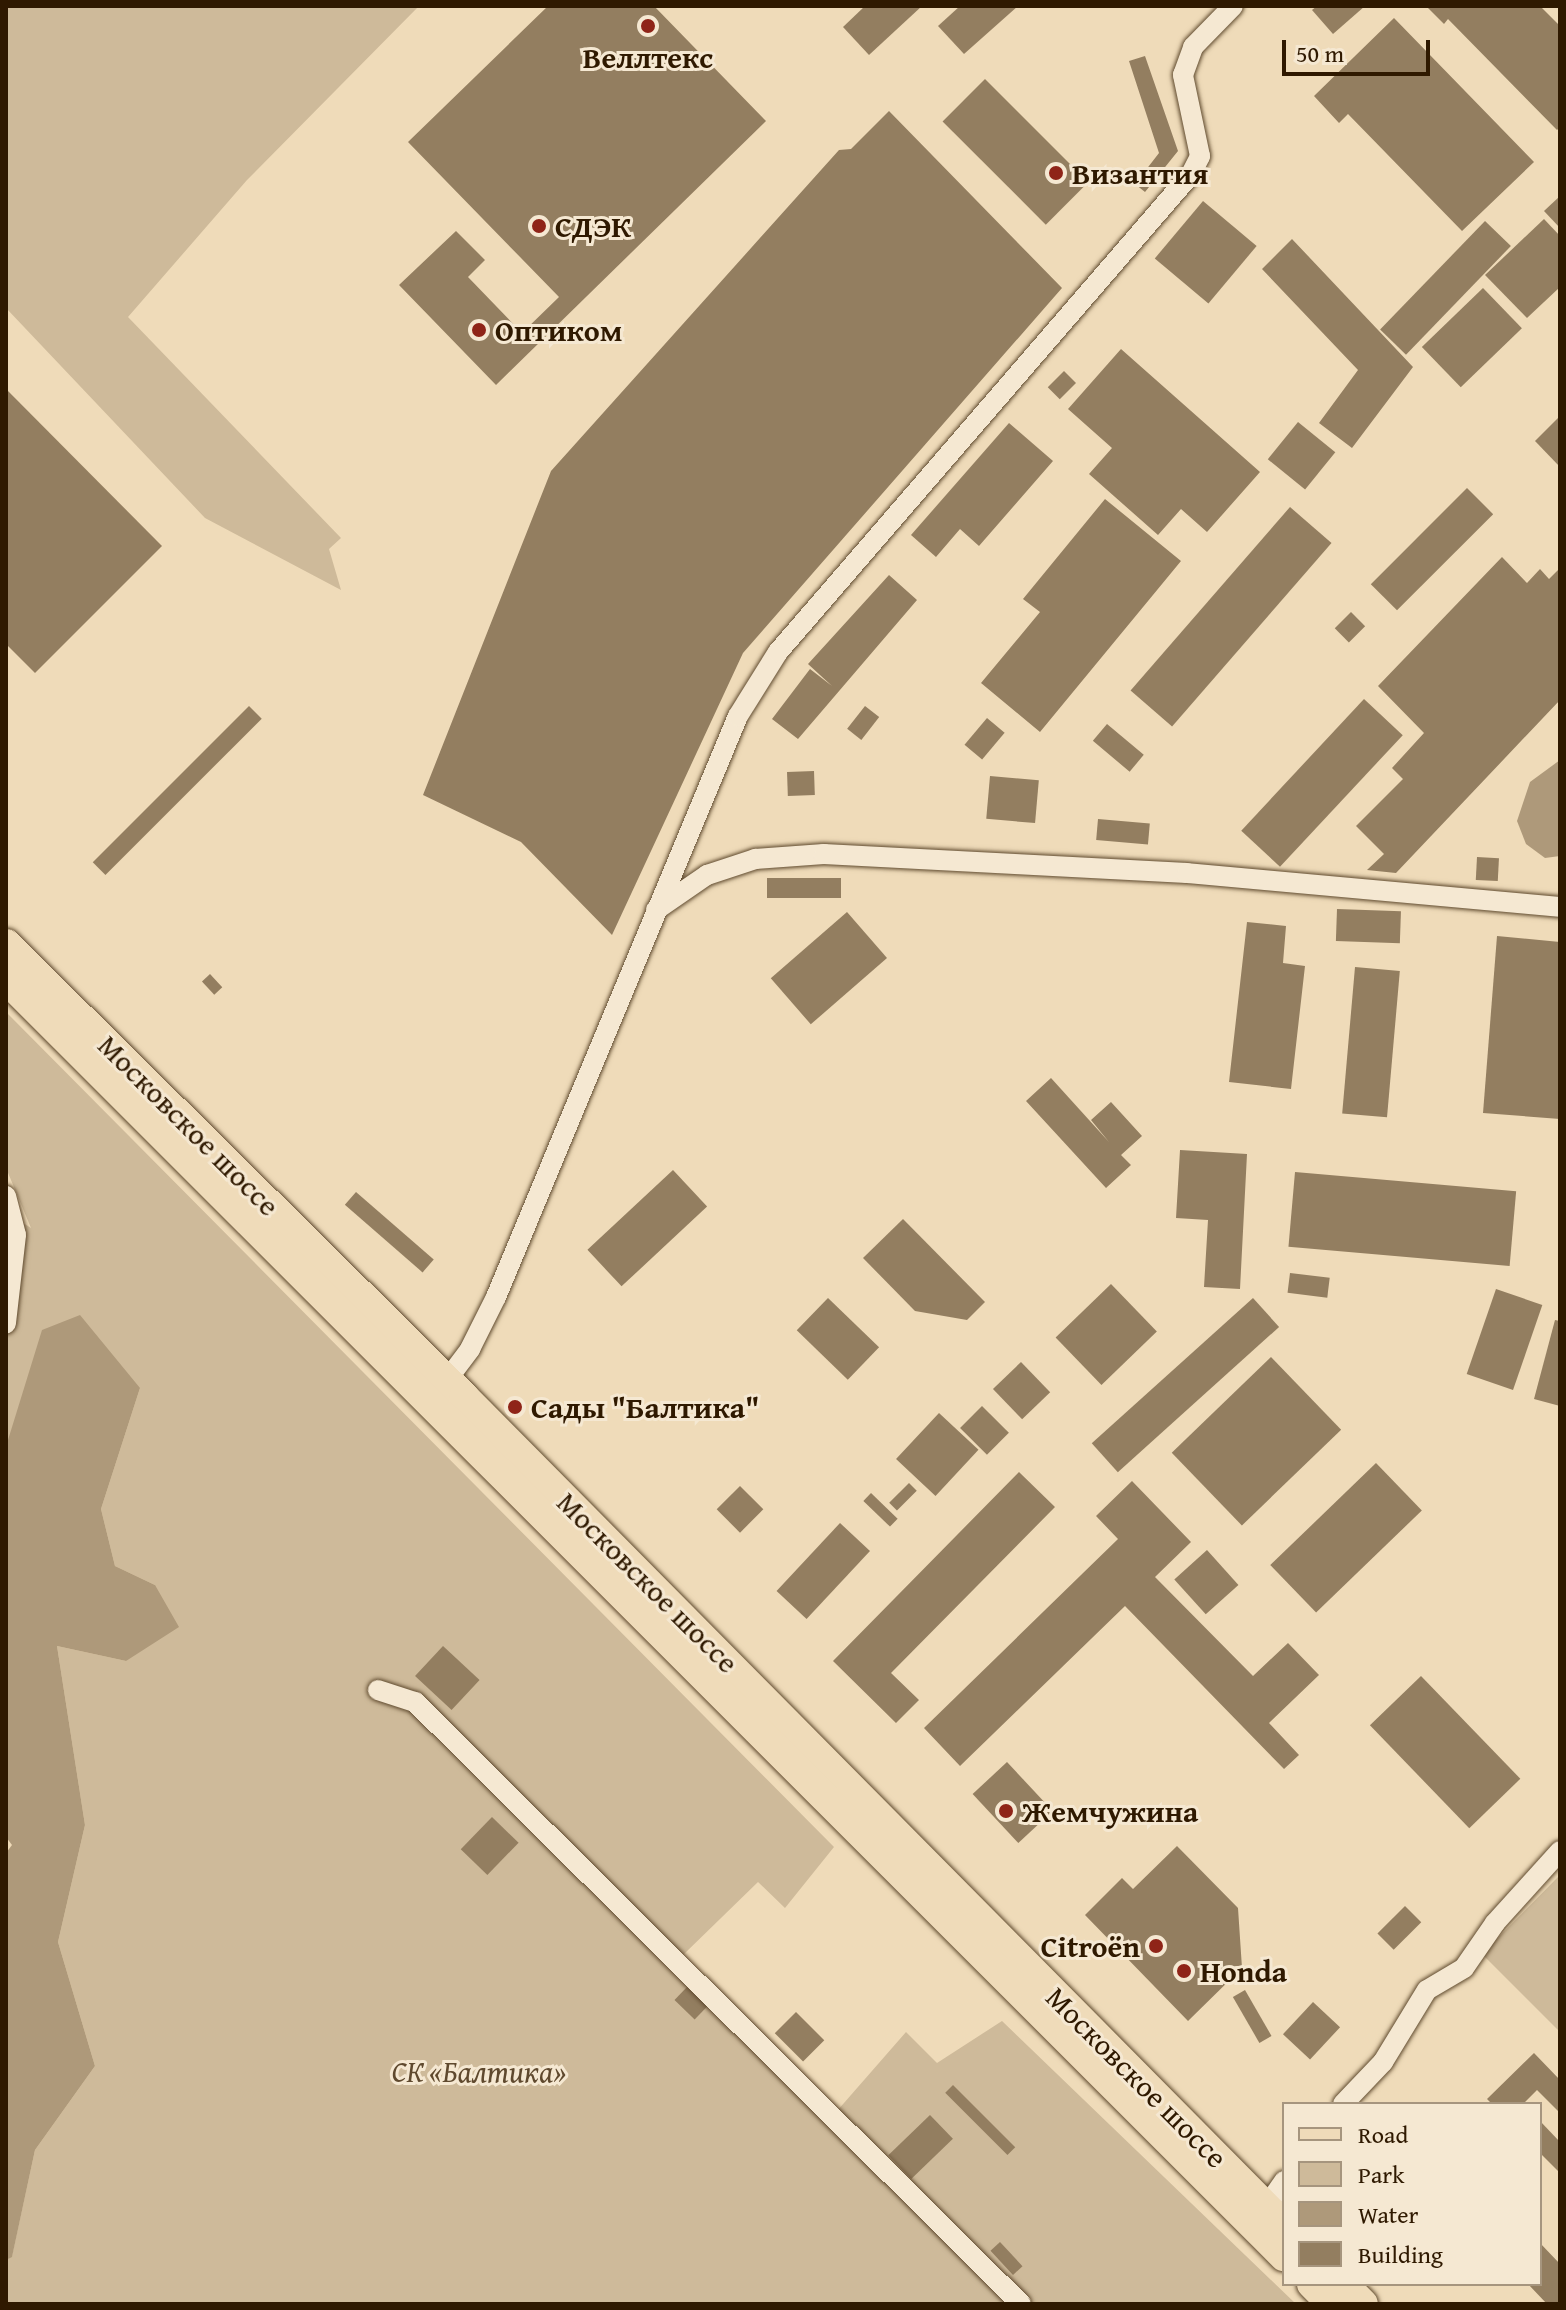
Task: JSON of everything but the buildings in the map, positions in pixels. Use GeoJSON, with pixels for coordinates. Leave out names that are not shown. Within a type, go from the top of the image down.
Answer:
{"type":"FeatureCollection","features":[{"type":"Feature","properties":{"kind":"main road","name":"Московское шоссе"},"geometry":{"type":"LineString","coordinates":[[6,944],[437,1390],[1282,2254]]}},
{"type":"Feature","properties":{"kind":"main road","name":"Московское шоссе"},"geometry":{"type":"LineString","coordinates":[[6,979],[437,1390],[1275,2216]]}},
{"type":"Feature","properties":{"kind":"main road"},"geometry":{"type":"LineString","coordinates":[[1314,2286],[1332,2304]]}},
{"type":"Feature","properties":{"kind":"main road"},"geometry":{"type":"LineString","coordinates":[[1345,2286],[1363,2304]]}},
{"type":"Feature","properties":{"kind":"street"},"geometry":{"type":"LineString","coordinates":[[437,1390],[470,1349],[496,1297],[738,716],[778,652],[1191,174],[1200,156],[1183,75],[1193,47],[1233,6]]}},
{"type":"Feature","properties":{"kind":"street"},"geometry":{"type":"LineString","coordinates":[[655,910],[707,875],[755,859],[824,854],[1187,873],[1560,907]]}},
{"type":"Feature","properties":{"kind":"street"},"geometry":{"type":"LineString","coordinates":[[6,1196],[16,1235],[6,1323]]}},
{"type":"Feature","properties":{"kind":"street"},"geometry":{"type":"LineString","coordinates":[[378,1690],[415,1702],[1021,2304]]}},
{"type":"Feature","properties":{"kind":"street"},"geometry":{"type":"LineString","coordinates":[[1345,2102],[1383,2062],[1427,1990],[1464,1968],[1495,1923],[1560,1851]]}},
{"type":"Feature","properties":{"kind":"street"},"geometry":{"type":"LineString","coordinates":[[1275,2216],[1282,2189]]}},
{"type":"Feature","properties":{"kind":"green space"},"geometry":{"type":"Polygon","coordinates":[[[6,6],[419,6],[247,180],[128,317],[341,538],[329,549],[341,590],[205,518],[6,308],[6,6]]]}},
{"type":"Feature","properties":{"kind":"green space","name":"СК «Балтика»"},"geometry":{"type":"Polygon","coordinates":[[[6,1012],[834,1847],[785,1908],[758,1882],[683,1955],[837,2111],[906,2032],[937,2063],[1002,2021],[1296,2304],[6,2304],[6,2260],[12,2256],[35,2150],[95,2066],[58,1942],[85,1825],[57,1646],[126,1661],[155,1585],[115,1566],[101,1509],[140,1388],[8,1440],[6,1545],[6,1212],[31,1228],[6,1168],[6,1012]]]}},
{"type":"Feature","properties":{"kind":"green space"},"geometry":{"type":"Polygon","coordinates":[[[1560,1875],[1560,2032],[1482,1954],[1560,1875]]]}},
{"type":"Feature","properties":{"kind":"water"},"geometry":{"type":"Polygon","coordinates":[[[1560,760],[1560,856],[1545,858],[1526,844],[1517,821],[1530,782],[1560,760]]]}},
{"type":"Feature","properties":{"kind":"water"},"geometry":{"type":"Polygon","coordinates":[[[80,1315],[140,1388],[101,1509],[115,1566],[155,1585],[179,1627],[126,1661],[57,1646],[85,1825],[58,1942],[95,2066],[35,2150],[12,2257],[6,2260],[6,1853],[12,1845],[6,1837],[8,1440],[42,1330],[80,1315]]]}},
{"type":"Feature","properties":{"kind":"place","name":"Веллтекс"},"geometry":{"type":"Point","coordinates":[648,26]}},
{"type":"Feature","properties":{"kind":"place","name":"Византия"},"geometry":{"type":"Point","coordinates":[1056,173]}},
{"type":"Feature","properties":{"kind":"place","name":"СДЭК"},"geometry":{"type":"Point","coordinates":[539,226]}},
{"type":"Feature","properties":{"kind":"place","name":"Оптиком"},"geometry":{"type":"Point","coordinates":[479,330]}},
{"type":"Feature","properties":{"kind":"place","name":"Сады \"Балтика\""},"geometry":{"type":"Point","coordinates":[515,1407]}},
{"type":"Feature","properties":{"kind":"place","name":"Жемчужина"},"geometry":{"type":"Point","coordinates":[1006,1811]}},
{"type":"Feature","properties":{"kind":"place","name":"Citroën"},"geometry":{"type":"Point","coordinates":[1156,1946]}},
{"type":"Feature","properties":{"kind":"place","name":"Honda"},"geometry":{"type":"Point","coordinates":[1184,1971]}}]}
